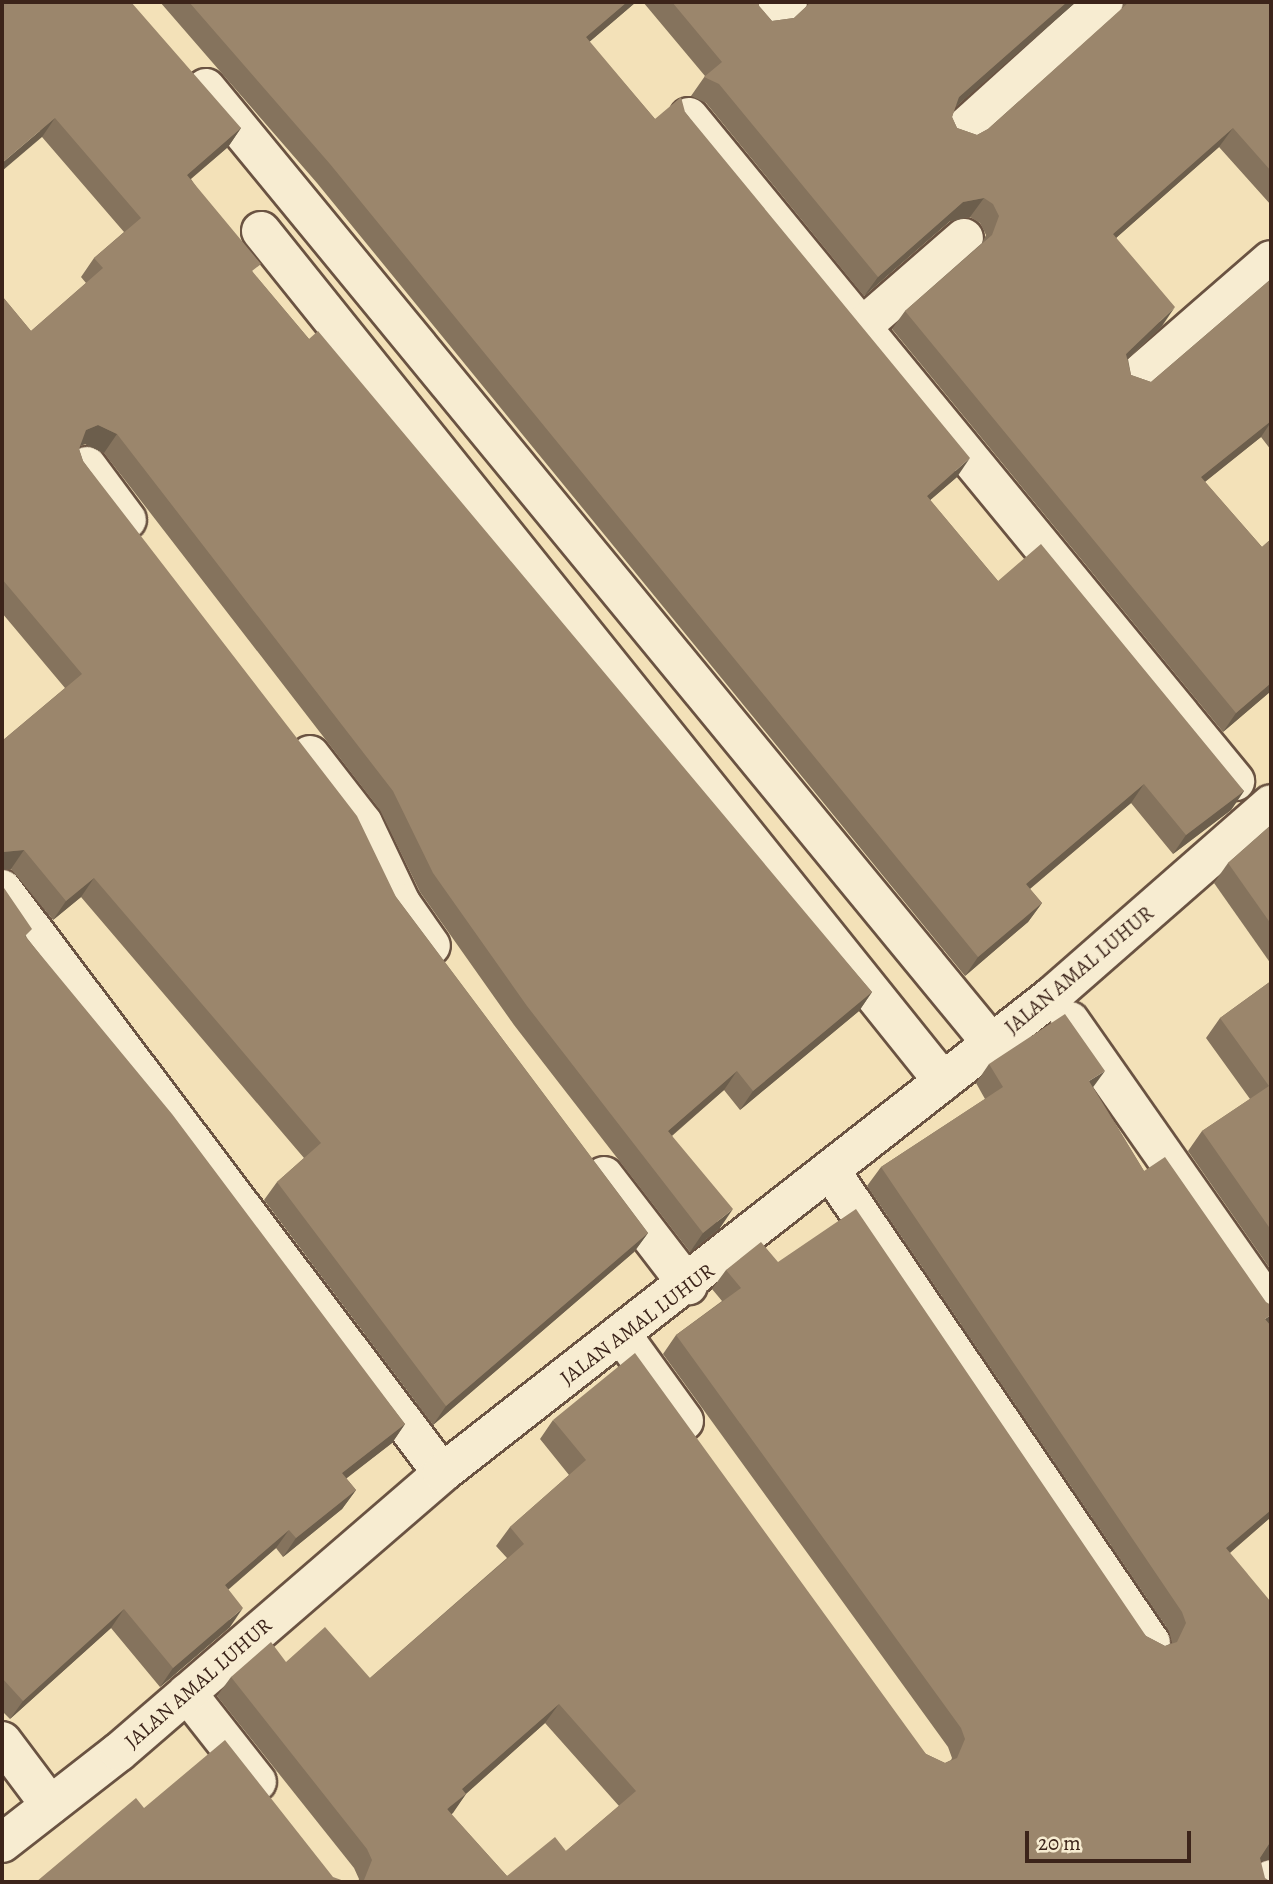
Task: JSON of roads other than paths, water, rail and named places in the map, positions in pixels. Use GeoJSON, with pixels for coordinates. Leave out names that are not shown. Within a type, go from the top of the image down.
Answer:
{"type":"FeatureCollection","features":[{"type":"Feature","properties":{"kind":"street"},"geometry":{"type":"LineString","coordinates":[[960,132],[1104,2]]}},
{"type":"Feature","properties":{"kind":"street"},"geometry":{"type":"LineString","coordinates":[[179,57],[992,1044]]}},
{"type":"Feature","properties":{"kind":"street"},"geometry":{"type":"LineString","coordinates":[[689,117],[865,324],[1266,808]]}},
{"type":"Feature","properties":{"kind":"street"},"geometry":{"type":"LineString","coordinates":[[261,231],[943,1081]]}},
{"type":"Feature","properties":{"kind":"street"},"geometry":{"type":"LineString","coordinates":[[865,324],[964,238]]}},
{"type":"Feature","properties":{"kind":"street"},"geometry":{"type":"LineString","coordinates":[[1134,379],[1271,260]]}},
{"type":"Feature","properties":{"kind":"street"},"geometry":{"type":"LineString","coordinates":[[87,466],[151,550]]}},
{"type":"Feature","properties":{"kind":"street"},"geometry":{"type":"LineString","coordinates":[[287,725],[363,823],[401,903],[456,982]]}},
{"type":"Feature","properties":{"kind":"street","name":"JALAN AMAL LUHUR"},"geometry":{"type":"LineString","coordinates":[[2,1843],[187,1693],[442,1473],[832,1173],[943,1081],[1052,996],[1266,808]]}},
{"type":"Feature","properties":{"kind":"street"},"geometry":{"type":"LineString","coordinates":[[2,889],[442,1473]]}},
{"type":"Feature","properties":{"kind":"street"},"geometry":{"type":"LineString","coordinates":[[1052,996],[1271,1308]]}},
{"type":"Feature","properties":{"kind":"street"},"geometry":{"type":"LineString","coordinates":[[579,1145],[688,1284]]}},
{"type":"Feature","properties":{"kind":"street"},"geometry":{"type":"LineString","coordinates":[[832,1173],[1151,1643]]}},
{"type":"Feature","properties":{"kind":"street"},"geometry":{"type":"LineString","coordinates":[[622,1335],[703,1447]]}},
{"type":"Feature","properties":{"kind":"street"},"geometry":{"type":"LineString","coordinates":[[187,1693],[279,1809]]}},
{"type":"Feature","properties":{"kind":"street"},"geometry":{"type":"LineString","coordinates":[[2,1741],[50,1805]]}}]}
